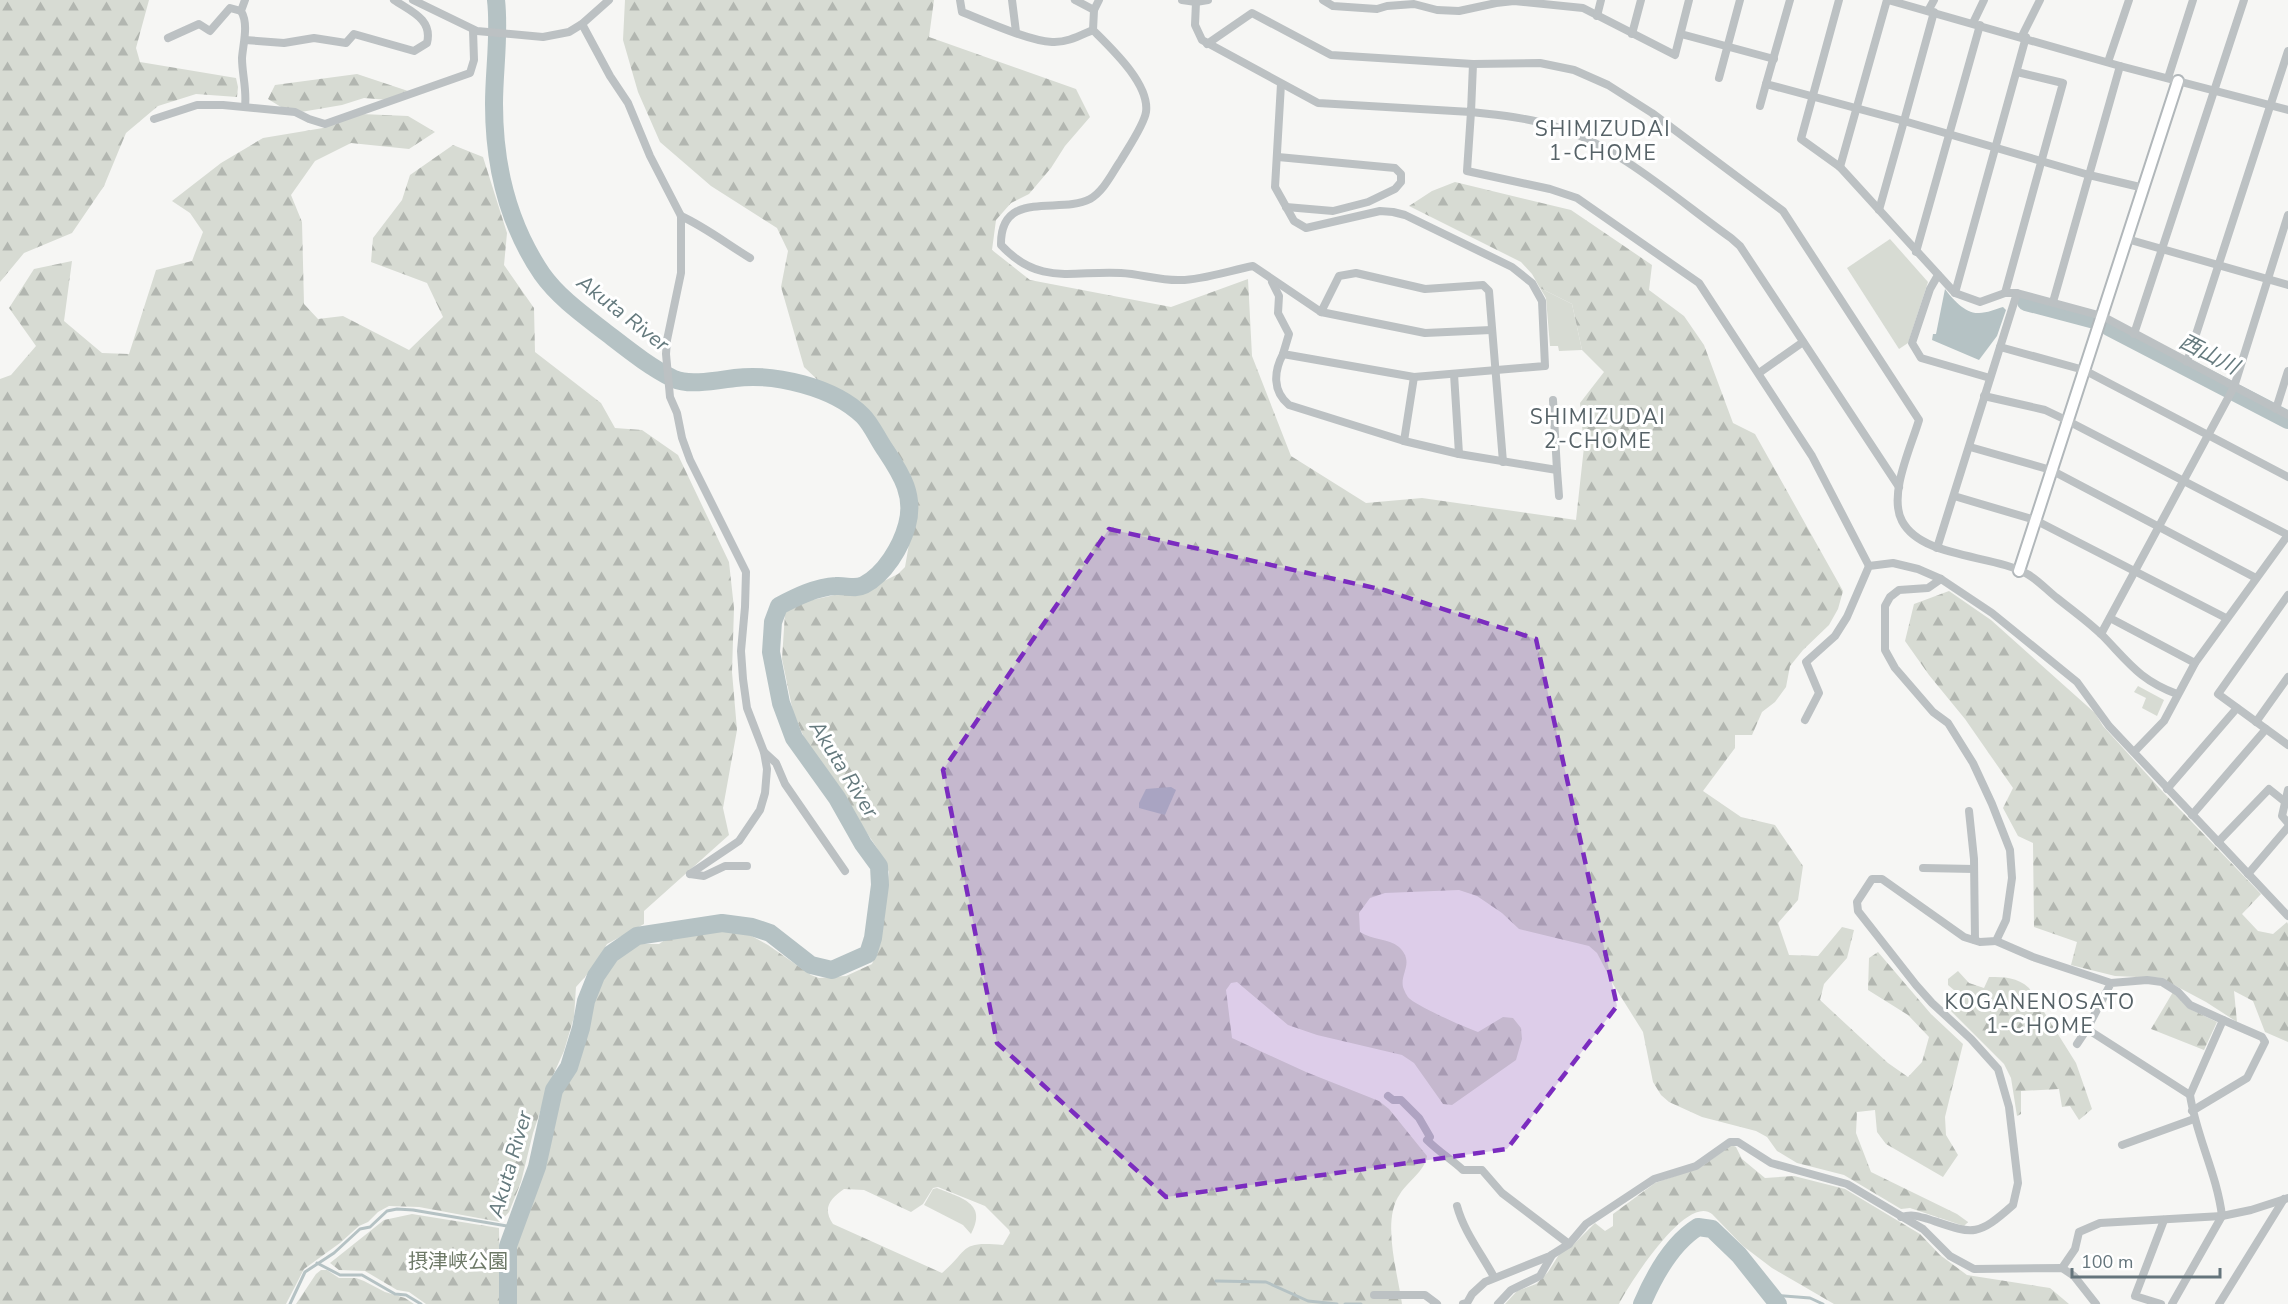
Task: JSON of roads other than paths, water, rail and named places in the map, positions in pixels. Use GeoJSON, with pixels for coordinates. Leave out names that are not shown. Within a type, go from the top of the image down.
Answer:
{"type":"FeatureCollection","features":[{"type":"Feature","properties":{"kind":"street"},"geometry":{"type":"LineString","coordinates":[[245,0],[242,11],[245,40],[242,59],[245,106]]}},
{"type":"Feature","properties":{"kind":"street"},"geometry":{"type":"LineString","coordinates":[[245,40],[284,43],[314,38],[346,43],[354,34],[414,51],[427,43],[429,34],[426,26],[415,12],[394,0]]}},
{"type":"Feature","properties":{"kind":"street"},"geometry":{"type":"LineString","coordinates":[[413,0],[475,31],[543,37],[569,32],[582,24],[609,0]]}},
{"type":"Feature","properties":{"kind":"street"},"geometry":{"type":"LineString","coordinates":[[960,0],[962,12],[1016,32],[1054,42],[1074,38],[1093,30]]}},
{"type":"Feature","properties":{"kind":"street"},"geometry":{"type":"LineString","coordinates":[[1012,0],[1016,32]]}},
{"type":"Feature","properties":{"kind":"street"},"geometry":{"type":"LineString","coordinates":[[1076,0],[1094,10]]}},
{"type":"Feature","properties":{"kind":"street"},"geometry":{"type":"LineString","coordinates":[[1100,0],[1094,10],[1093,30],[1141,84],[1146,111],[1143,121],[1125,153],[1098,192],[1091,198],[1068,206],[1039,204],[1025,208],[1008,219],[1001,235],[1001,245],[1018,259],[1040,271],[1056,275],[1120,273],[1182,281],[1253,266],[1321,312],[1425,333],[1491,330]]}},
{"type":"Feature","properties":{"kind":"street"},"geometry":{"type":"LineString","coordinates":[[1182,0],[1196,2],[1208,0]]}},
{"type":"Feature","properties":{"kind":"street"},"geometry":{"type":"LineString","coordinates":[[1323,0],[1334,6],[1344,3],[1377,9],[1388,3],[1429,4],[1459,11],[1514,1],[1558,3],[1583,8],[1675,55],[1689,0]]}},
{"type":"Feature","properties":{"kind":"street"},"geometry":{"type":"LineString","coordinates":[[1470,9],[1472,0]]}},
{"type":"Feature","properties":{"kind":"street"},"geometry":{"type":"LineString","coordinates":[[1597,16],[1600,0]]}},
{"type":"Feature","properties":{"kind":"street"},"geometry":{"type":"LineString","coordinates":[[1632,33],[1641,0]]}},
{"type":"Feature","properties":{"kind":"street"},"geometry":{"type":"LineString","coordinates":[[1719,78],[1740,0]]}},
{"type":"Feature","properties":{"kind":"street"},"geometry":{"type":"LineString","coordinates":[[1760,106],[1790,0]]}},
{"type":"Feature","properties":{"kind":"street"},"geometry":{"type":"LineString","coordinates":[[1839,0],[1802,139],[1840,167],[1956,293],[1980,302],[2005,293],[2017,293],[2102,316],[2288,414]]}},
{"type":"Feature","properties":{"kind":"street"},"geometry":{"type":"LineString","coordinates":[[1840,167],[1887,0],[2120,66],[2288,110]]}},
{"type":"Feature","properties":{"kind":"street"},"geometry":{"type":"LineString","coordinates":[[1879,210],[1934,0]]}},
{"type":"Feature","properties":{"kind":"street"},"geometry":{"type":"LineString","coordinates":[[1917,252],[1951,135],[1976,24],[1984,0]]}},
{"type":"Feature","properties":{"kind":"street"},"geometry":{"type":"LineString","coordinates":[[1956,293],[2017,72],[2024,37],[2040,0]]}},
{"type":"Feature","properties":{"kind":"street"},"geometry":{"type":"LineString","coordinates":[[2108,62],[2128,0]]}},
{"type":"Feature","properties":{"kind":"street"},"geometry":{"type":"LineString","coordinates":[[2019,571],[2066,420],[2144,188],[2193,0]]}},
{"type":"Feature","properties":{"kind":"street"},"geometry":{"type":"LineString","coordinates":[[2134,334],[2244,0]]}},
{"type":"Feature","properties":{"kind":"street"},"geometry":{"type":"LineString","coordinates":[[1196,2],[1195,25],[1202,40],[1318,103],[1504,115],[1558,128],[1613,154],[1740,246],[1899,487]]}},
{"type":"Feature","properties":{"kind":"street"},"geometry":{"type":"LineString","coordinates":[[168,38],[199,24],[210,31],[230,8],[242,11]]}},
{"type":"Feature","properties":{"kind":"street"},"geometry":{"type":"LineString","coordinates":[[1208,44],[1252,13],[1331,55],[1473,64],[1540,63],[1574,70],[1608,85],[1652,113],[1783,211],[1919,420],[1897,501],[1902,522],[1911,534],[1937,548],[2029,575],[2101,634],[2141,676],[2156,686],[2178,694]]}},
{"type":"Feature","properties":{"kind":"street"},"geometry":{"type":"LineString","coordinates":[[582,24],[610,76],[628,103],[650,156],[681,216],[681,273],[666,354],[669,390],[690,460],[746,572],[746,607],[741,651],[743,679],[747,708],[764,752],[767,768],[765,793],[760,810],[749,829],[739,841],[690,874],[704,876],[725,866],[747,866]]}},
{"type":"Feature","properties":{"kind":"street"},"geometry":{"type":"LineString","coordinates":[[154,119],[197,105],[245,106],[295,112],[325,124],[470,73],[474,60],[475,31]]}},
{"type":"Feature","properties":{"kind":"street"},"geometry":{"type":"LineString","coordinates":[[1681,34],[1774,58]]}},
{"type":"Feature","properties":{"kind":"street"},"geometry":{"type":"LineString","coordinates":[[2187,362],[2221,264],[2288,51]]}},
{"type":"Feature","properties":{"kind":"street"},"geometry":{"type":"LineString","coordinates":[[1473,64],[1467,171],[1550,189],[1576,198],[1699,284],[1812,456],[1869,566]]}},
{"type":"Feature","properties":{"kind":"street"},"geometry":{"type":"LineString","coordinates":[[2053,302],[2120,66]]}},
{"type":"Feature","properties":{"kind":"street"},"geometry":{"type":"LineString","coordinates":[[2005,293],[2063,83],[2017,72]]}},
{"type":"Feature","properties":{"kind":"street"},"geometry":{"type":"LineString","coordinates":[[1281,84],[1275,186],[1294,221],[1306,228],[1380,212],[1405,214],[1512,267],[1532,283],[1542,302],[1545,366],[1414,376],[1283,354]]}},
{"type":"Feature","properties":{"kind":"street"},"geometry":{"type":"LineString","coordinates":[[1766,84],[1904,121],[2089,175],[2144,188]]}},
{"type":"Feature","properties":{"kind":"street"},"geometry":{"type":"LineString","coordinates":[[1278,157],[1395,168],[1401,174],[1401,182],[1395,189],[1368,202],[1333,211],[1287,207]]}},
{"type":"Feature","properties":{"kind":"street"},"geometry":{"type":"LineString","coordinates":[[2101,634],[2234,387],[2288,215]]}},
{"type":"Feature","properties":{"kind":"street"},"geometry":{"type":"LineString","coordinates":[[681,216],[703,226],[714,236],[750,258]]}},
{"type":"Feature","properties":{"kind":"street"},"geometry":{"type":"LineString","coordinates":[[2127,239],[2288,285]]}},
{"type":"Feature","properties":{"kind":"street"},"geometry":{"type":"LineString","coordinates":[[1321,312],[1339,276],[1356,273],[1425,289],[1483,285],[1489,291],[1503,462]]}},
{"type":"Feature","properties":{"kind":"street"},"geometry":{"type":"LineString","coordinates":[[1938,275],[1930,289],[1912,343],[1921,358],[1990,378]]}},
{"type":"Feature","properties":{"kind":"street"},"geometry":{"type":"LineString","coordinates":[[1271,280],[1279,296],[1278,313],[1289,334],[1276,367],[1276,383],[1283,400],[1289,405],[1404,441],[1459,454],[1557,470]]}},
{"type":"Feature","properties":{"kind":"street"},"geometry":{"type":"LineString","coordinates":[[1937,548],[2017,293]]}},
{"type":"Feature","properties":{"kind":"street"},"geometry":{"type":"LineString","coordinates":[[1759,373],[1803,342]]}},
{"type":"Feature","properties":{"kind":"street"},"geometry":{"type":"LineString","coordinates":[[2000,347],[2084,370],[2288,477]]}},
{"type":"Feature","properties":{"kind":"street"},"geometry":{"type":"LineString","coordinates":[[2276,409],[2288,371]]}},
{"type":"Feature","properties":{"kind":"street"},"geometry":{"type":"LineString","coordinates":[[1454,374],[1459,454]]}},
{"type":"Feature","properties":{"kind":"street"},"geometry":{"type":"LineString","coordinates":[[1404,441],[1414,376]]}},
{"type":"Feature","properties":{"kind":"street"},"geometry":{"type":"LineString","coordinates":[[1984,396],[2045,410],[2288,535],[2195,663],[2164,721],[2134,752]]}},
{"type":"Feature","properties":{"kind":"street"},"geometry":{"type":"LineString","coordinates":[[1553,400],[1559,496]]}},
{"type":"Feature","properties":{"kind":"street"},"geometry":{"type":"LineString","coordinates":[[1970,447],[2050,470],[2256,578]]}},
{"type":"Feature","properties":{"kind":"street"},"geometry":{"type":"LineString","coordinates":[[1954,496],[2035,520],[2226,618]]}},
{"type":"Feature","properties":{"kind":"street"},"geometry":{"type":"LineString","coordinates":[[1869,566],[1893,563],[1918,569],[1941,579],[1992,613],[2077,682],[2109,726],[2288,916]]}},
{"type":"Feature","properties":{"kind":"street"},"geometry":{"type":"LineString","coordinates":[[1805,720],[1819,693],[1806,662],[1835,636],[1847,617],[1869,566]]}},
{"type":"Feature","properties":{"kind":"street"},"geometry":{"type":"LineString","coordinates":[[1941,579],[1928,588],[1899,590],[1890,597],[1885,606],[1885,650],[1895,668],[1933,712],[1948,723],[1972,763],[1992,804],[2010,850],[2012,878],[2006,920],[1996,941]]}},
{"type":"Feature","properties":{"kind":"street"},"geometry":{"type":"LineString","coordinates":[[2288,596],[2218,694],[2288,745]]}},
{"type":"Feature","properties":{"kind":"street"},"geometry":{"type":"LineString","coordinates":[[2110,618],[2195,663]]}},
{"type":"Feature","properties":{"kind":"street"},"geometry":{"type":"LineString","coordinates":[[2256,722],[2288,678]]}},
{"type":"Feature","properties":{"kind":"street"},"geometry":{"type":"LineString","coordinates":[[2167,789],[2237,708]]}},
{"type":"Feature","properties":{"kind":"street"},"geometry":{"type":"LineString","coordinates":[[2192,815],[2266,729]]}},
{"type":"Feature","properties":{"kind":"street"},"geometry":{"type":"LineString","coordinates":[[764,752],[776,763],[786,784],[845,871]]}},
{"type":"Feature","properties":{"kind":"street"},"geometry":{"type":"LineString","coordinates":[[2218,842],[2270,789],[2284,801]]}},
{"type":"Feature","properties":{"kind":"street"},"geometry":{"type":"LineString","coordinates":[[2248,874],[2288,825],[2282,816],[2288,790]]}},
{"type":"Feature","properties":{"kind":"street"},"geometry":{"type":"LineString","coordinates":[[1969,811],[1974,869],[1975,940]]}},
{"type":"Feature","properties":{"kind":"street"},"geometry":{"type":"LineString","coordinates":[[1923,868],[1974,869]]}},
{"type":"Feature","properties":{"kind":"street"},"geometry":{"type":"LineString","coordinates":[[1901,1216],[1911,1214],[1966,1232],[1985,1228],[2013,1205],[2018,1183],[2009,1107],[1998,1070],[1971,1039],[1932,1004],[1858,911],[1857,902],[1872,879],[1882,879],[1964,937],[1996,941],[2033,957],[2110,983],[2147,980],[2162,982],[2178,992],[2190,1005],[2262,1037],[2265,1042],[2247,1078],[2193,1115],[2122,1145]]}},
{"type":"Feature","properties":{"kind":"street"},"geometry":{"type":"LineString","coordinates":[[2077,1044],[2110,983]]}},
{"type":"Feature","properties":{"kind":"street"},"geometry":{"type":"LineString","coordinates":[[2172,1304],[2222,1215],[2208,1157],[2193,1115],[2190,1095],[2223,1020]]}},
{"type":"Feature","properties":{"kind":"street"},"geometry":{"type":"LineString","coordinates":[[2087,1029],[2190,1095]]}},
{"type":"Feature","properties":{"kind":"street"},"geometry":{"type":"LineString","coordinates":[[1388,1096],[1393,1100],[1401,1100],[1419,1118],[1430,1137],[1427,1140],[1443,1156],[1451,1159],[1463,1170],[1482,1170],[1502,1193],[1569,1244]]}},
{"type":"Feature","properties":{"kind":"street"},"geometry":{"type":"LineString","coordinates":[[1463,1304],[1467,1303],[1472,1294],[1485,1282],[1552,1255],[1569,1244],[1586,1224],[1654,1179],[1696,1166],[1730,1142],[1738,1142],[1771,1163],[1847,1184],[1923,1229],[1950,1256],[1974,1269],[2062,1268],[2074,1276],[2096,1304]]}},
{"type":"Feature","properties":{"kind":"street"},"geometry":{"type":"LineString","coordinates":[[2062,1268],[2075,1249],[2079,1232],[2100,1224],[2222,1215],[2251,1210],[2286,1199]]}},
{"type":"Feature","properties":{"kind":"street"},"geometry":{"type":"LineString","coordinates":[[2219,1304],[2286,1199]]}},
{"type":"Feature","properties":{"kind":"street"},"geometry":{"type":"LineString","coordinates":[[1457,1206],[1463,1227],[1494,1277]]}},
{"type":"Feature","properties":{"kind":"street"},"geometry":{"type":"LineString","coordinates":[[2161,1304],[2135,1296],[2163,1220]]}},
{"type":"Feature","properties":{"kind":"street"},"geometry":{"type":"LineString","coordinates":[[1498,1304],[1511,1290],[1540,1276],[1552,1255]]}},
{"type":"Feature","properties":{"kind":"street"},"geometry":{"type":"LineString","coordinates":[[1374,1295],[1425,1295],[1437,1304]]}},
{"type":"Feature","properties":{"kind":"waterway","name":"Akuta River"},"geometry":{"type":"LineString","coordinates":[[496,0],[494,104],[500,171],[520,235],[549,283],[573,306],[624,347],[674,379],[696,382],[751,377],[785,380],[820,390],[851,406],[869,424],[897,469],[906,486],[909,505],[907,525],[901,542],[879,574],[864,585],[829,587],[799,596],[779,606],[773,622],[771,652],[781,703],[794,738],[837,798],[863,844],[879,866],[880,885],[873,938],[868,954],[832,970],[811,965],[770,933],[752,927],[722,923],[637,936],[611,954],[596,976],[586,1001],[581,1028],[569,1067],[554,1090],[537,1167],[508,1246],[508,1304]]}},
{"type":"Feature","properties":{"kind":"waterway","name":"西山川"},"geometry":{"type":"LineString","coordinates":[[2026,302],[2091,319]]}},
{"type":"Feature","properties":{"kind":"waterway","name":"西山川"},"geometry":{"type":"LineString","coordinates":[[2109,327],[2288,420]]}},
{"type":"Feature","properties":{"kind":"waterway"},"geometry":{"type":"LineString","coordinates":[[290,1304],[305,1272],[334,1253],[360,1229],[370,1227],[387,1211],[413,1210],[507,1226],[515,1232]]}},
{"type":"Feature","properties":{"kind":"waterway","name":"Akuta River"},"geometry":{"type":"LineString","coordinates":[[1642,1304],[1652,1282],[1672,1251],[1698,1227],[1712,1229],[1739,1255],[1778,1304]]}},
{"type":"Feature","properties":{"kind":"waterway"},"geometry":{"type":"LineString","coordinates":[[317,1263],[340,1275],[362,1275],[395,1294],[406,1295],[421,1304]]}},
{"type":"Feature","properties":{"kind":"waterway"},"geometry":{"type":"LineString","coordinates":[[1216,1281],[1266,1282],[1308,1301],[1337,1304]]}},
{"type":"Feature","properties":{"kind":"waterway"},"geometry":{"type":"LineString","coordinates":[[1771,1295],[1810,1298],[1823,1304]]}},
{"type":"Feature","properties":{"kind":"waterway"},"geometry":{"type":"LineString","coordinates":[[1345,1304],[1361,1304]]}},
{"type":"Feature","properties":{"kind":"district","name":"SHIMIZUDAI 1-CHOME"},"geometry":{"type":"Point","coordinates":[1603,141]}},
{"type":"Feature","properties":{"kind":"district","name":"SHIMIZUDAI 2-CHOME"},"geometry":{"type":"Point","coordinates":[1598,429]}},
{"type":"Feature","properties":{"kind":"district","name":"KOGANENOSATO 1-CHOME"},"geometry":{"type":"Point","coordinates":[2040,1014]}},
{"type":"Feature","properties":{"kind":"park label","name":"摂津峡公園"},"geometry":{"type":"Point","coordinates":[458,1261]}}]}
